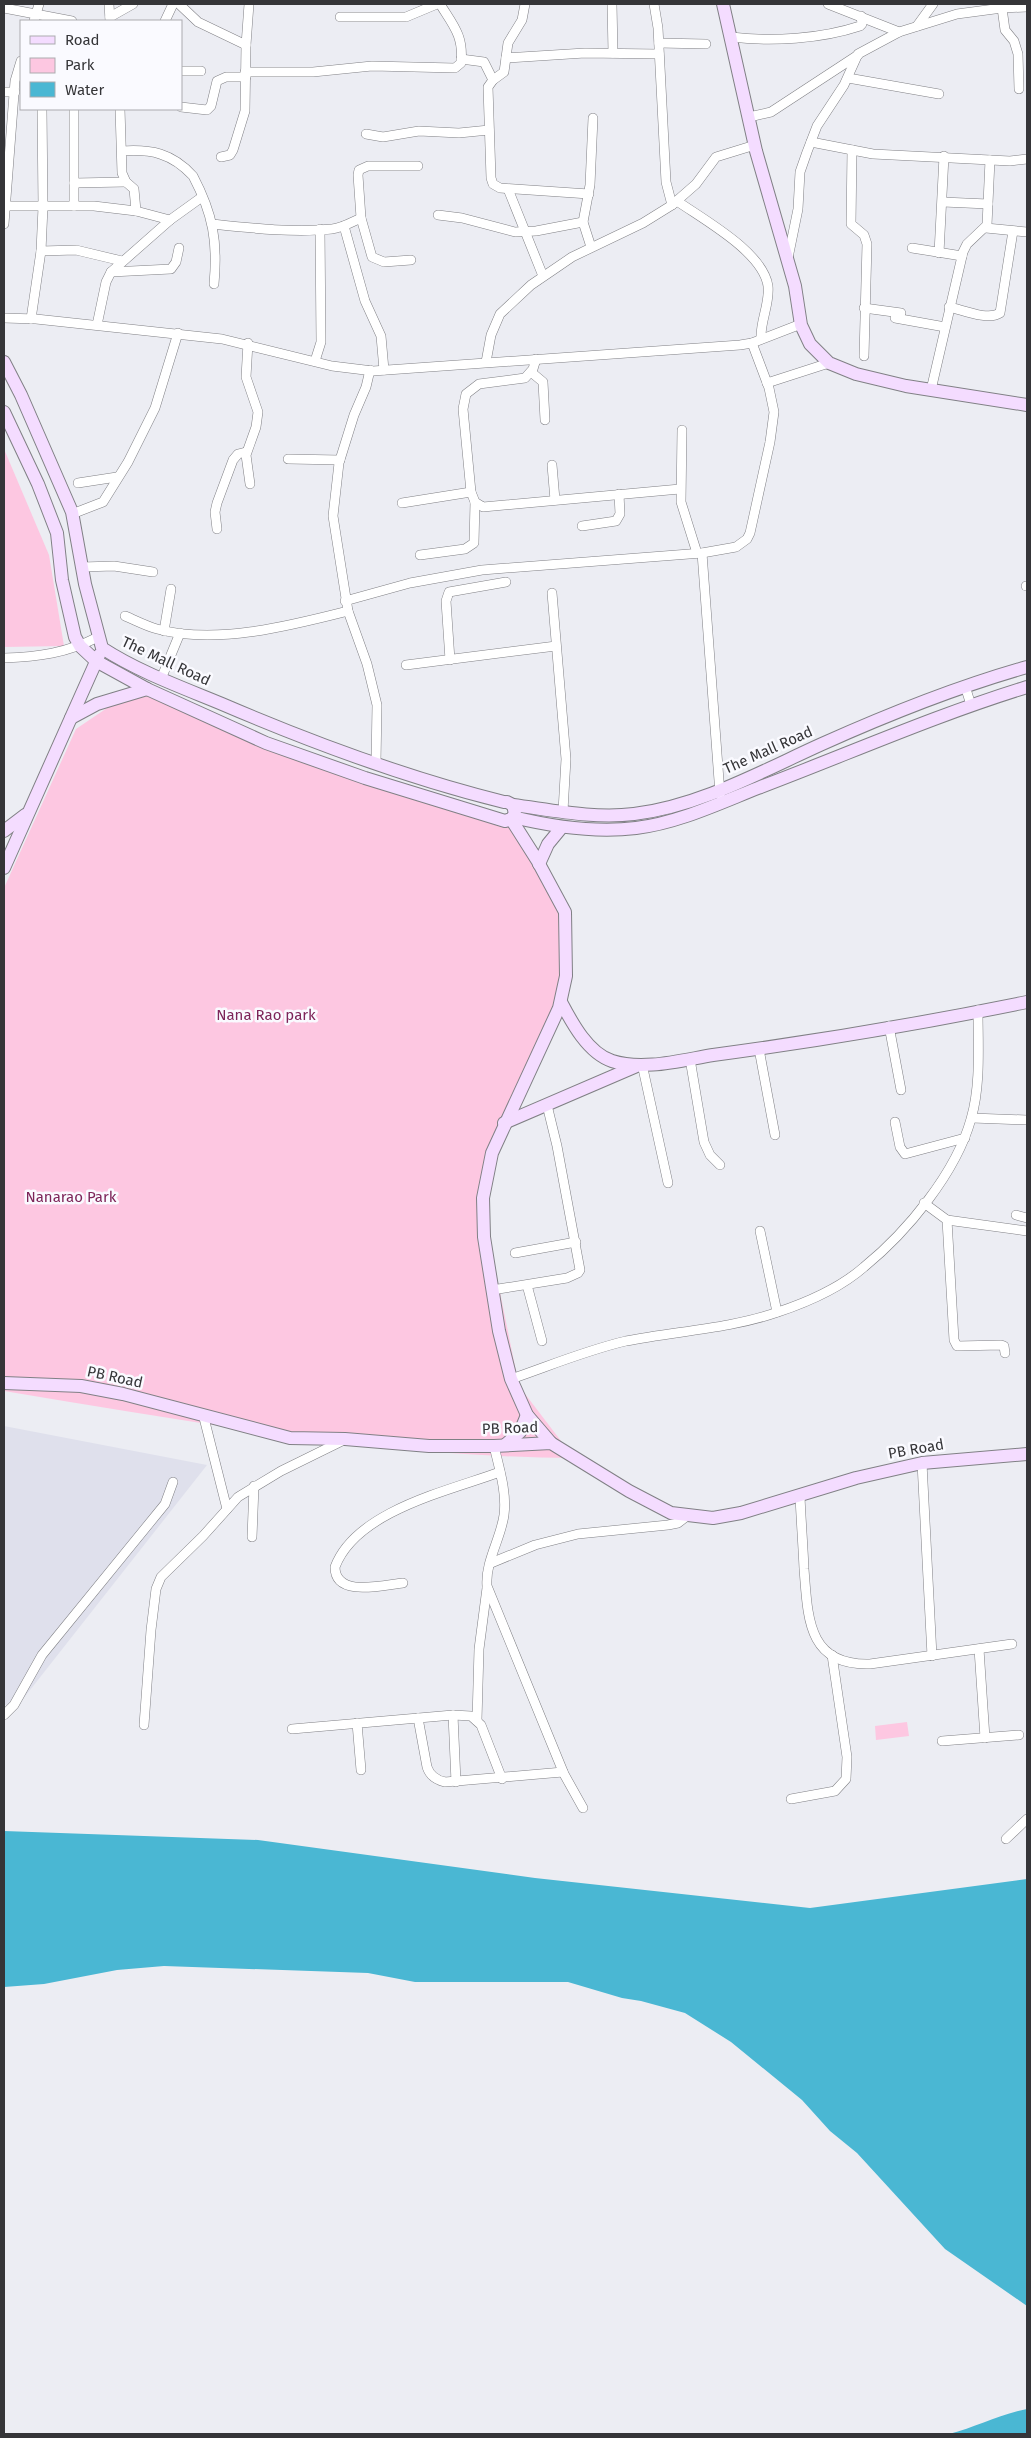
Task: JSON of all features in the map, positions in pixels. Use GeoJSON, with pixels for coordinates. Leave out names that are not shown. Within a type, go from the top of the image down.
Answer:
{"type":"FeatureCollection","features":[{"type":"Feature","properties":{"kind":"street"},"geometry":{"type":"LineString","coordinates":[[35,18],[39,4]]}},
{"type":"Feature","properties":{"kind":"street"},"geometry":{"type":"LineString","coordinates":[[109,4],[110,19],[133,4]]}},
{"type":"Feature","properties":{"kind":"street"},"geometry":{"type":"LineString","coordinates":[[165,20],[172,4]]}},
{"type":"Feature","properties":{"kind":"street"},"geometry":{"type":"LineString","coordinates":[[179,4],[198,22],[246,45]]}},
{"type":"Feature","properties":{"kind":"street"},"geometry":{"type":"LineString","coordinates":[[222,157],[232,153],[246,111],[246,45],[249,4]]}},
{"type":"Feature","properties":{"kind":"street"},"geometry":{"type":"LineString","coordinates":[[182,107],[207,110],[211,106],[217,81],[226,77],[313,72],[372,66],[449,68],[458,66],[461,60],[462,43],[457,31],[438,4],[406,17],[340,17]]}},
{"type":"Feature","properties":{"kind":"street"},"geometry":{"type":"LineString","coordinates":[[525,4],[525,14],[508,43],[504,72],[493,80],[488,87],[491,178],[496,186],[508,189],[589,194]]}},
{"type":"Feature","properties":{"kind":"street"},"geometry":{"type":"LineString","coordinates":[[612,4],[613,53]]}},
{"type":"Feature","properties":{"kind":"street"},"geometry":{"type":"LineString","coordinates":[[654,4],[659,43],[666,182],[674,203],[736,242],[762,270],[768,285],[768,295],[761,326],[761,339]]}},
{"type":"Feature","properties":{"kind":"street"},"geometry":{"type":"LineString","coordinates":[[723,4],[755,145],[795,286],[801,324],[810,344],[828,363],[856,374],[930,390],[1027,405]]}},
{"type":"Feature","properties":{"kind":"street"},"geometry":{"type":"LineString","coordinates":[[828,4],[899,32]]}},
{"type":"Feature","properties":{"kind":"street"},"geometry":{"type":"LineString","coordinates":[[917,26],[934,4]]}},
{"type":"Feature","properties":{"kind":"street"},"geometry":{"type":"LineString","coordinates":[[749,117],[771,112],[858,54],[899,32],[957,14],[1027,7]]}},
{"type":"Feature","properties":{"kind":"street"},"geometry":{"type":"LineString","coordinates":[[4,8],[35,18],[60,20]]}},
{"type":"Feature","properties":{"kind":"street"},"geometry":{"type":"LineString","coordinates":[[1002,8],[1005,30],[1014,41],[1018,54],[1019,89]]}},
{"type":"Feature","properties":{"kind":"street"},"geometry":{"type":"LineString","coordinates":[[730,37],[766,41],[831,32],[860,26],[861,16]]}},
{"type":"Feature","properties":{"kind":"street"},"geometry":{"type":"LineString","coordinates":[[659,43],[706,44]]}},
{"type":"Feature","properties":{"kind":"street"},"geometry":{"type":"LineString","coordinates":[[506,58],[585,53],[659,54]]}},
{"type":"Feature","properties":{"kind":"street"},"geometry":{"type":"LineString","coordinates":[[788,261],[798,209],[800,172],[817,126],[848,78],[858,54]]}},
{"type":"Feature","properties":{"kind":"street"},"geometry":{"type":"LineString","coordinates":[[461,60],[484,62],[493,80]]}},
{"type":"Feature","properties":{"kind":"street"},"geometry":{"type":"LineString","coordinates":[[4,224],[15,92],[20,68]]}},
{"type":"Feature","properties":{"kind":"street"},"geometry":{"type":"LineString","coordinates":[[182,71],[201,71]]}},
{"type":"Feature","properties":{"kind":"street"},"geometry":{"type":"LineString","coordinates":[[848,78],[939,94]]}},
{"type":"Feature","properties":{"kind":"street"},"geometry":{"type":"LineString","coordinates":[[4,92],[15,92]]}},
{"type":"Feature","properties":{"kind":"street"},"geometry":{"type":"LineString","coordinates":[[31,319],[41,251],[43,207],[42,110]]}},
{"type":"Feature","properties":{"kind":"street"},"geometry":{"type":"LineString","coordinates":[[74,110],[74,206]]}},
{"type":"Feature","properties":{"kind":"street"},"geometry":{"type":"LineString","coordinates":[[120,110],[122,173],[126,182],[134,189],[136,211]]}},
{"type":"Feature","properties":{"kind":"street"},"geometry":{"type":"LineString","coordinates":[[591,247],[583,222],[589,194],[593,118]]}},
{"type":"Feature","properties":{"kind":"street"},"geometry":{"type":"LineString","coordinates":[[366,134],[383,137],[419,131],[453,133],[489,130]]}},
{"type":"Feature","properties":{"kind":"street"},"geometry":{"type":"LineString","coordinates":[[811,142],[872,154],[944,156],[990,160],[1027,159]]}},
{"type":"Feature","properties":{"kind":"street"},"geometry":{"type":"LineString","coordinates":[[486,362],[493,329],[500,314],[510,302],[543,276],[591,247],[643,223],[674,203],[696,184],[716,157],[755,145]]}},
{"type":"Feature","properties":{"kind":"street"},"geometry":{"type":"LineString","coordinates":[[122,151],[152,150],[188,170],[196,182],[202,197],[217,245],[214,284]]}},
{"type":"Feature","properties":{"kind":"street"},"geometry":{"type":"LineString","coordinates":[[852,150],[851,224],[864,235],[867,244],[864,356]]}},
{"type":"Feature","properties":{"kind":"street"},"geometry":{"type":"LineString","coordinates":[[939,253],[944,156]]}},
{"type":"Feature","properties":{"kind":"street"},"geometry":{"type":"LineString","coordinates":[[930,390],[962,256],[967,244],[986,228],[990,160]]}},
{"type":"Feature","properties":{"kind":"street"},"geometry":{"type":"LineString","coordinates":[[411,260],[376,261],[369,252],[361,218],[358,175],[360,170],[368,166],[418,166]]}},
{"type":"Feature","properties":{"kind":"street"},"geometry":{"type":"LineString","coordinates":[[74,183],[126,182]]}},
{"type":"Feature","properties":{"kind":"street"},"geometry":{"type":"LineString","coordinates":[[508,189],[543,276]]}},
{"type":"Feature","properties":{"kind":"street"},"geometry":{"type":"LineString","coordinates":[[97,325],[106,282],[111,272],[170,220],[202,197]]}},
{"type":"Feature","properties":{"kind":"street"},"geometry":{"type":"LineString","coordinates":[[942,202],[988,204]]}},
{"type":"Feature","properties":{"kind":"street"},"geometry":{"type":"LineString","coordinates":[[5,206],[74,206],[136,211],[170,220]]}},
{"type":"Feature","properties":{"kind":"street"},"geometry":{"type":"LineString","coordinates":[[438,215],[462,218],[515,232],[583,222]]}},
{"type":"Feature","properties":{"kind":"street"},"geometry":{"type":"LineString","coordinates":[[212,224],[249,228],[320,230],[344,226],[361,218]]}},
{"type":"Feature","properties":{"kind":"street"},"geometry":{"type":"LineString","coordinates":[[344,226],[366,301],[381,336],[384,370]]}},
{"type":"Feature","properties":{"kind":"street"},"geometry":{"type":"LineString","coordinates":[[986,228],[1027,232]]}},
{"type":"Feature","properties":{"kind":"street"},"geometry":{"type":"LineString","coordinates":[[315,361],[321,342],[320,230]]}},
{"type":"Feature","properties":{"kind":"street"},"geometry":{"type":"LineString","coordinates":[[949,307],[988,316],[995,316],[1000,313],[1013,231]]}},
{"type":"Feature","properties":{"kind":"street"},"geometry":{"type":"LineString","coordinates":[[111,272],[171,269],[176,262],[179,248]]}},
{"type":"Feature","properties":{"kind":"street"},"geometry":{"type":"LineString","coordinates":[[912,248],[962,256]]}},
{"type":"Feature","properties":{"kind":"street"},"geometry":{"type":"LineString","coordinates":[[41,251],[76,250],[122,261]]}},
{"type":"Feature","properties":{"kind":"street"},"geometry":{"type":"LineString","coordinates":[[864,308],[944,327]]}},
{"type":"Feature","properties":{"kind":"street"},"geometry":{"type":"LineString","coordinates":[[4,318],[178,333],[248,343],[315,361],[370,370],[752,343],[801,324]]}},
{"type":"Feature","properties":{"kind":"street"},"geometry":{"type":"LineString","coordinates":[[72,514],[103,502],[136,449],[155,408],[178,333]]}},
{"type":"Feature","properties":{"kind":"street"},"geometry":{"type":"LineString","coordinates":[[248,343],[246,377],[258,412],[258,419],[246,452],[247,475],[250,484]]}},
{"type":"Feature","properties":{"kind":"street"},"geometry":{"type":"LineString","coordinates":[[346,601],[410,582],[482,570],[699,553],[736,547],[747,539],[750,533],[774,424],[773,400],[752,343]]}},
{"type":"Feature","properties":{"kind":"street"},"geometry":{"type":"LineString","coordinates":[[420,555],[466,549],[474,544],[475,502],[471,492],[462,409],[466,394],[479,384],[521,379],[531,372],[536,358]]}},
{"type":"Feature","properties":{"kind":"street"},"geometry":{"type":"LineString","coordinates":[[4,362],[21,395],[72,514],[100,643],[96,661],[4,866]]}},
{"type":"Feature","properties":{"kind":"street"},"geometry":{"type":"LineString","coordinates":[[767,383],[828,363]]}},
{"type":"Feature","properties":{"kind":"street"},"geometry":{"type":"LineString","coordinates":[[370,370],[340,460],[334,490],[332,516],[348,611],[367,664],[376,705],[376,764]]}},
{"type":"Feature","properties":{"kind":"street"},"geometry":{"type":"LineString","coordinates":[[531,372],[543,382],[545,420]]}},
{"type":"Feature","properties":{"kind":"street","name":"The Mall Road"},"geometry":{"type":"LineString","coordinates":[[4,412],[38,484],[57,533],[62,580],[70,622],[80,646],[96,661],[147,689],[266,742],[365,778],[508,812],[562,827],[592,830],[638,828],[658,824],[720,796],[855,729],[965,686],[1027,666]]}},
{"type":"Feature","properties":{"kind":"street"},"geometry":{"type":"LineString","coordinates":[[682,430],[680,489],[683,511],[699,553],[720,796]]}},
{"type":"Feature","properties":{"kind":"street"},"geometry":{"type":"LineString","coordinates":[[217,529],[215,512],[217,503],[233,460],[238,454],[246,452]]}},
{"type":"Feature","properties":{"kind":"street"},"geometry":{"type":"LineString","coordinates":[[288,459],[340,460]]}},
{"type":"Feature","properties":{"kind":"street"},"geometry":{"type":"LineString","coordinates":[[552,465],[555,500]]}},
{"type":"Feature","properties":{"kind":"street"},"geometry":{"type":"LineString","coordinates":[[78,483],[117,477]]}},
{"type":"Feature","properties":{"kind":"street"},"geometry":{"type":"LineString","coordinates":[[475,502],[483,506],[680,489]]}},
{"type":"Feature","properties":{"kind":"street"},"geometry":{"type":"LineString","coordinates":[[402,503],[471,492]]}},
{"type":"Feature","properties":{"kind":"street"},"geometry":{"type":"LineString","coordinates":[[582,526],[616,521],[620,514],[619,494]]}},
{"type":"Feature","properties":{"kind":"street"},"geometry":{"type":"LineString","coordinates":[[82,567],[114,566],[153,572]]}},
{"type":"Feature","properties":{"kind":"street"},"geometry":{"type":"LineString","coordinates":[[450,660],[446,601],[449,592],[506,582]]}},
{"type":"Feature","properties":{"kind":"street"},"geometry":{"type":"LineString","coordinates":[[164,631],[171,589]]}},
{"type":"Feature","properties":{"kind":"street"},"geometry":{"type":"LineString","coordinates":[[552,592],[562,692],[566,759],[563,811]]}},
{"type":"Feature","properties":{"kind":"street"},"geometry":{"type":"LineString","coordinates":[[124,616],[164,631],[180,633],[246,632],[348,611]]}},
{"type":"Feature","properties":{"kind":"street"},"geometry":{"type":"LineString","coordinates":[[162,679],[180,633]]}},
{"type":"Feature","properties":{"kind":"street"},"geometry":{"type":"LineString","coordinates":[[4,658],[48,655],[80,646],[100,643]]}},
{"type":"Feature","properties":{"kind":"street","name":"The Mall Road"},"geometry":{"type":"LineString","coordinates":[[100,643],[128,664],[283,730],[508,812],[563,811],[610,815],[633,814],[720,796],[970,704],[1027,687]]}},
{"type":"Feature","properties":{"kind":"street"},"geometry":{"type":"LineString","coordinates":[[406,665],[556,646]]}},
{"type":"Feature","properties":{"kind":"street"},"geometry":{"type":"LineString","coordinates":[[965,686],[970,704]]}},
{"type":"Feature","properties":{"kind":"street"},"geometry":{"type":"LineString","coordinates":[[71,718],[97,704],[147,689]]}},
{"type":"Feature","properties":{"kind":"street"},"geometry":{"type":"LineString","coordinates":[[4,831],[28,812]]}},
{"type":"Feature","properties":{"kind":"street"},"geometry":{"type":"LineString","coordinates":[[508,812],[562,905],[566,919],[566,976],[561,1002],[504,1123],[488,1164],[483,1204],[484,1237],[492,1290],[511,1379],[527,1415],[551,1443]]}},
{"type":"Feature","properties":{"kind":"street"},"geometry":{"type":"LineString","coordinates":[[539,864],[548,844],[562,827]]}},
{"type":"Feature","properties":{"kind":"street"},"geometry":{"type":"LineString","coordinates":[[561,1002],[574,1026],[600,1054],[611,1061],[642,1064],[759,1049],[1027,1002]]}},
{"type":"Feature","properties":{"kind":"street"},"geometry":{"type":"LineString","coordinates":[[511,1379],[626,1341],[753,1319],[777,1312],[838,1286],[864,1268],[895,1238],[924,1203],[945,1175],[965,1138],[972,1118],[976,1084],[978,1010]]}},
{"type":"Feature","properties":{"kind":"street"},"geometry":{"type":"LineString","coordinates":[[889,1026],[901,1090]]}},
{"type":"Feature","properties":{"kind":"street"},"geometry":{"type":"LineString","coordinates":[[759,1049],[776,1135]]}},
{"type":"Feature","properties":{"kind":"street"},"geometry":{"type":"LineString","coordinates":[[690,1059],[704,1142],[710,1155],[720,1164]]}},
{"type":"Feature","properties":{"kind":"street"},"geometry":{"type":"LineString","coordinates":[[504,1123],[642,1064]]}},
{"type":"Feature","properties":{"kind":"street"},"geometry":{"type":"LineString","coordinates":[[642,1064],[668,1182]]}},
{"type":"Feature","properties":{"kind":"street"},"geometry":{"type":"LineString","coordinates":[[492,1290],[567,1278],[578,1274],[580,1263],[547,1105]]}},
{"type":"Feature","properties":{"kind":"street"},"geometry":{"type":"LineString","coordinates":[[972,1118],[1027,1120]]}},
{"type":"Feature","properties":{"kind":"street"},"geometry":{"type":"LineString","coordinates":[[895,1122],[900,1147],[905,1154],[965,1138]]}},
{"type":"Feature","properties":{"kind":"street"},"geometry":{"type":"LineString","coordinates":[[924,1203],[947,1220],[1027,1231]]}},
{"type":"Feature","properties":{"kind":"street"},"geometry":{"type":"LineString","coordinates":[[1016,1215],[1027,1218]]}},
{"type":"Feature","properties":{"kind":"street"},"geometry":{"type":"LineString","coordinates":[[947,1220],[954,1340],[956,1346],[1001,1344],[1004,1346],[1005,1353]]}},
{"type":"Feature","properties":{"kind":"street"},"geometry":{"type":"LineString","coordinates":[[760,1231],[777,1312]]}},
{"type":"Feature","properties":{"kind":"street"},"geometry":{"type":"LineString","coordinates":[[516,1252],[576,1242]]}},
{"type":"Feature","properties":{"kind":"street"},"geometry":{"type":"LineString","coordinates":[[527,1284],[542,1341]]}},
{"type":"Feature","properties":{"kind":"street","name":"PB Road"},"geometry":{"type":"LineString","coordinates":[[4,1383],[81,1386],[203,1414],[290,1438],[345,1439],[429,1446],[500,1446],[551,1443],[629,1491],[671,1513],[713,1518],[741,1514],[856,1478],[922,1463],[1027,1454]]}},
{"type":"Feature","properties":{"kind":"street"},"geometry":{"type":"LineString","coordinates":[[203,1414],[227,1508]]}},
{"type":"Feature","properties":{"kind":"street"},"geometry":{"type":"LineString","coordinates":[[527,1415],[520,1432],[500,1446],[500,1472],[504,1514],[487,1578],[488,1586],[563,1772],[583,1808]]}},
{"type":"Feature","properties":{"kind":"street"},"geometry":{"type":"LineString","coordinates":[[144,1726],[156,1588],[165,1570],[203,1536],[227,1508],[254,1486],[345,1439]]}},
{"type":"Feature","properties":{"kind":"street"},"geometry":{"type":"LineString","coordinates":[[922,1463],[932,1656]]}},
{"type":"Feature","properties":{"kind":"street"},"geometry":{"type":"LineString","coordinates":[[403,1583],[351,1586],[342,1584],[337,1579],[335,1567],[352,1540],[381,1518],[400,1509],[500,1472]]}},
{"type":"Feature","properties":{"kind":"street"},"geometry":{"type":"LineString","coordinates":[[4,1715],[14,1705],[42,1655],[165,1504],[173,1482]]}},
{"type":"Feature","properties":{"kind":"street"},"geometry":{"type":"LineString","coordinates":[[252,1537],[254,1486]]}},
{"type":"Feature","properties":{"kind":"street"},"geometry":{"type":"LineString","coordinates":[[800,1496],[808,1618],[816,1639],[832,1655],[853,1665],[979,1650],[1012,1644]]}},
{"type":"Feature","properties":{"kind":"street"},"geometry":{"type":"LineString","coordinates":[[491,1563],[556,1539],[605,1531],[668,1525],[687,1516]]}},
{"type":"Feature","properties":{"kind":"street"},"geometry":{"type":"LineString","coordinates":[[477,1720],[479,1649],[488,1586]]}},
{"type":"Feature","properties":{"kind":"street"},"geometry":{"type":"LineString","coordinates":[[979,1650],[984,1738]]}},
{"type":"Feature","properties":{"kind":"street"},"geometry":{"type":"LineString","coordinates":[[791,1799],[835,1791],[846,1779],[847,1756],[832,1655]]}},
{"type":"Feature","properties":{"kind":"street"},"geometry":{"type":"LineString","coordinates":[[453,1715],[456,1782]]}},
{"type":"Feature","properties":{"kind":"street"},"geometry":{"type":"LineString","coordinates":[[292,1728],[453,1715],[471,1716],[481,1724],[502,1779]]}},
{"type":"Feature","properties":{"kind":"street"},"geometry":{"type":"LineString","coordinates":[[418,1718],[429,1773],[438,1780],[456,1782],[563,1772]]}},
{"type":"Feature","properties":{"kind":"street"},"geometry":{"type":"LineString","coordinates":[[357,1723],[361,1770]]}},
{"type":"Feature","properties":{"kind":"street"},"geometry":{"type":"LineString","coordinates":[[942,1741],[1019,1735]]}},
{"type":"Feature","properties":{"kind":"street"},"geometry":{"type":"LineString","coordinates":[[1006,1839],[1027,1819]]}},
{"type":"Feature","properties":{"kind":"shaded area"},"geometry":{"type":"Polygon","coordinates":[[[4,1426],[207,1465],[19,1704],[4,1705],[4,1426]]]}},
{"type":"Feature","properties":{"kind":"green space"},"geometry":{"type":"Polygon","coordinates":[[[4,449],[49,555],[64,646],[4,647],[4,449]]]}},
{"type":"Feature","properties":{"kind":"green space","name":"Nana Rao park"},"geometry":{"type":"Polygon","coordinates":[[[147,696],[507,822],[539,865],[565,924],[565,981],[504,1123],[485,1218],[519,1386],[574,1458],[502,1456],[360,1445],[217,1426],[4,1391],[4,888],[76,729],[113,704],[147,696]]]}},
{"type":"Feature","properties":{"kind":"green space"},"geometry":{"type":"Polygon","coordinates":[[[907,1722],[909,1736],[876,1740],[875,1726],[907,1722]]]}},
{"type":"Feature","properties":{"kind":"water"},"geometry":{"type":"Polygon","coordinates":[[[4,1831],[258,1840],[535,1878],[810,1908],[1027,1879],[1027,2306],[945,2249],[857,2153],[830,2131],[802,2100],[731,2042],[685,2013],[622,1998],[568,1982],[415,1982],[368,1973],[164,1966],[117,1970],[44,1984],[4,1987],[4,1831]]]}},
{"type":"Feature","properties":{"kind":"water"},"geometry":{"type":"Polygon","coordinates":[[[1027,2409],[1027,2434],[949,2434],[1007,2414],[1027,2409]]]}},
{"type":"Feature","properties":{"kind":"park label","name":"Nanarao Park"},"geometry":{"type":"Point","coordinates":[71,1197]}}]}
